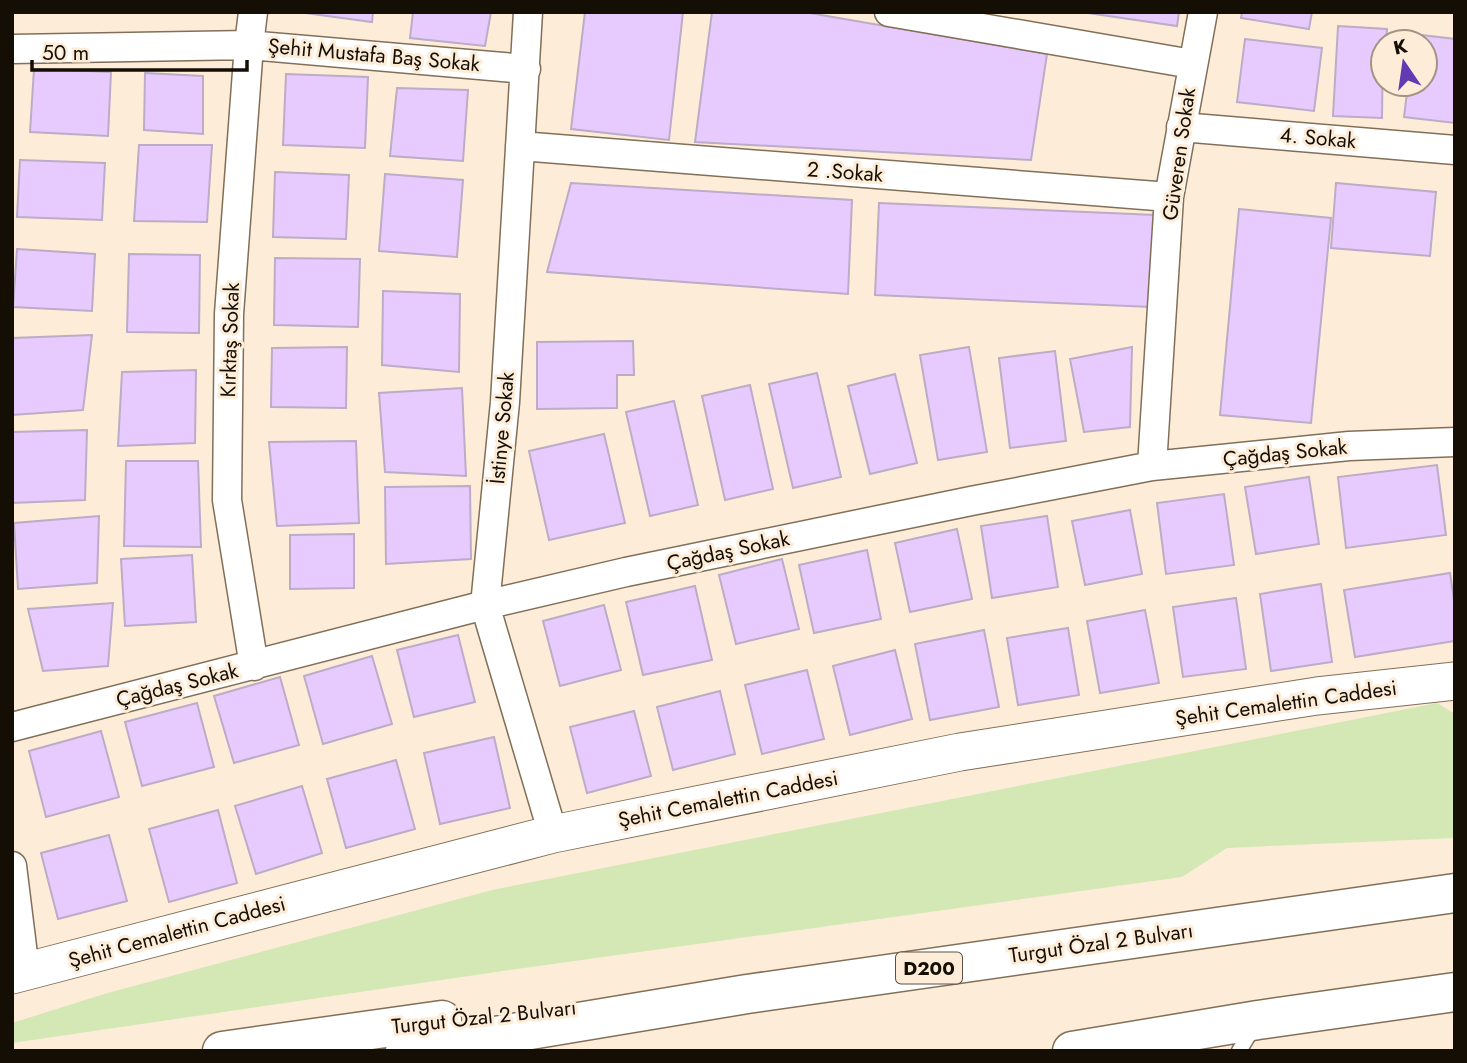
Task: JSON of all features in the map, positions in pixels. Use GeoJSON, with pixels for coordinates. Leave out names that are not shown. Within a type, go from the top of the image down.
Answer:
{"type":"FeatureCollection","features":[{"type":"Feature","properties":{"kind":"highway","name":"Turgut Özal 2 Bulvarı"},"geometry":{"type":"LineString","coordinates":[[405,1051],[747,994],[1455,893]]}},
{"type":"Feature","properties":{"kind":"highway"},"geometry":{"type":"LineString","coordinates":[[1072,1051],[1249,1036],[1455,992]]}},
{"type":"Feature","properties":{"kind":"highway","name":"Turgut Özal 2 Bulvarı"},"geometry":{"type":"LineString","coordinates":[[222,1051],[500,1012],[747,994]]}},
{"type":"Feature","properties":{"kind":"street","name":"Kırktaş Sokak"},"geometry":{"type":"LineString","coordinates":[[253,12],[229,314],[227,500],[254,666]]}},
{"type":"Feature","properties":{"kind":"street","name":"İstinye Sokak"},"geometry":{"type":"LineString","coordinates":[[528,12],[506,402],[485,605],[553,834]]}},
{"type":"Feature","properties":{"kind":"street","name":"Güveren Sokak"},"geometry":{"type":"LineString","coordinates":[[889,12],[1192,64],[1170,197],[1152,466]]}},
{"type":"Feature","properties":{"kind":"street"},"geometry":{"type":"LineString","coordinates":[[1192,64],[1203,12]]}},
{"type":"Feature","properties":{"kind":"street","name":"Şehit Mustafa Baş Sokak"},"geometry":{"type":"LineString","coordinates":[[12,49],[249,45],[526,69]]}},
{"type":"Feature","properties":{"kind":"street","name":"4. Sokak"},"geometry":{"type":"LineString","coordinates":[[1181,127],[1455,150]]}},
{"type":"Feature","properties":{"kind":"street","name":"2 .Sokak"},"geometry":{"type":"LineString","coordinates":[[520,146],[1170,197]]}},
{"type":"Feature","properties":{"kind":"street","name":"Çağdaş Sokak"},"geometry":{"type":"LineString","coordinates":[[12,727],[485,605],[626,572],[1152,466],[1349,446],[1455,442]]}},
{"type":"Feature","properties":{"kind":"street","name":"Şehit Cemalettin Caddesi"},"geometry":{"type":"LineString","coordinates":[[19,973],[553,834],[960,752],[1317,696],[1455,681]]}},
{"type":"Feature","properties":{"kind":"street"},"geometry":{"type":"LineString","coordinates":[[12,866],[19,973]]}},
{"type":"Feature","properties":{"kind":"green space"},"geometry":{"type":"Polygon","coordinates":[[[1437,703],[1455,714],[1455,838],[1227,848],[1182,877],[503,971],[12,1043],[12,1023],[104,994],[492,890],[1437,703]]]}},
{"type":"Feature","properties":{"kind":"building"},"geometry":{"type":"Polygon","coordinates":[[[298,12],[373,12],[372,22],[298,12]]]}},
{"type":"Feature","properties":{"kind":"building"},"geometry":{"type":"Polygon","coordinates":[[[413,12],[491,12],[485,46],[410,38],[413,12]]]}},
{"type":"Feature","properties":{"kind":"building"},"geometry":{"type":"Polygon","coordinates":[[[585,12],[683,12],[669,140],[571,129],[585,12]]]}},
{"type":"Feature","properties":{"kind":"building"},"geometry":{"type":"Polygon","coordinates":[[[712,12],[804,12],[1047,54],[1031,160],[695,142],[712,12]]]}},
{"type":"Feature","properties":{"kind":"building"},"geometry":{"type":"Polygon","coordinates":[[[1081,12],[1179,12],[1177,26],[1081,12]]]}},
{"type":"Feature","properties":{"kind":"building"},"geometry":{"type":"Polygon","coordinates":[[[1242,12],[1312,12],[1309,29],[1241,18],[1242,12]]]}},
{"type":"Feature","properties":{"kind":"building"},"geometry":{"type":"Polygon","coordinates":[[[1338,26],[1371,28],[1369,98],[1382,98],[1382,118],[1333,116],[1338,26]]]}},
{"type":"Feature","properties":{"kind":"building"},"geometry":{"type":"Polygon","coordinates":[[[1439,37],[1455,39],[1455,123],[1404,117],[1406,98],[1439,98],[1439,37]]]}},
{"type":"Feature","properties":{"kind":"building"},"geometry":{"type":"Polygon","coordinates":[[[1245,39],[1322,48],[1314,111],[1237,102],[1245,39]]]}},
{"type":"Feature","properties":{"kind":"building"},"geometry":{"type":"Polygon","coordinates":[[[34,69],[111,72],[108,136],[30,132],[34,69]]]}},
{"type":"Feature","properties":{"kind":"building"},"geometry":{"type":"Polygon","coordinates":[[[145,73],[203,76],[203,134],[144,130],[145,73]]]}},
{"type":"Feature","properties":{"kind":"building"},"geometry":{"type":"Polygon","coordinates":[[[286,74],[368,77],[365,148],[283,145],[286,74]]]}},
{"type":"Feature","properties":{"kind":"building"},"geometry":{"type":"Polygon","coordinates":[[[397,88],[468,90],[463,161],[390,156],[397,88]]]}},
{"type":"Feature","properties":{"kind":"building"},"geometry":{"type":"Polygon","coordinates":[[[139,145],[212,145],[207,222],[134,221],[139,145]]]}},
{"type":"Feature","properties":{"kind":"building"},"geometry":{"type":"Polygon","coordinates":[[[20,160],[105,163],[102,220],[17,217],[20,160]]]}},
{"type":"Feature","properties":{"kind":"building"},"geometry":{"type":"Polygon","coordinates":[[[275,172],[349,175],[346,239],[273,237],[275,172]]]}},
{"type":"Feature","properties":{"kind":"building"},"geometry":{"type":"Polygon","coordinates":[[[385,174],[463,180],[457,257],[379,251],[385,174]]]}},
{"type":"Feature","properties":{"kind":"building"},"geometry":{"type":"Polygon","coordinates":[[[571,183],[852,200],[848,294],[547,272],[571,183]]]}},
{"type":"Feature","properties":{"kind":"building"},"geometry":{"type":"Polygon","coordinates":[[[1336,183],[1436,192],[1430,256],[1331,248],[1336,183]]]}},
{"type":"Feature","properties":{"kind":"building"},"geometry":{"type":"Polygon","coordinates":[[[879,203],[1155,215],[1151,307],[875,295],[879,203]]]}},
{"type":"Feature","properties":{"kind":"building"},"geometry":{"type":"Polygon","coordinates":[[[1239,209],[1331,218],[1311,423],[1220,415],[1239,209]]]}},
{"type":"Feature","properties":{"kind":"building"},"geometry":{"type":"Polygon","coordinates":[[[17,249],[95,254],[92,311],[13,307],[17,249]]]}},
{"type":"Feature","properties":{"kind":"building"},"geometry":{"type":"Polygon","coordinates":[[[129,254],[200,255],[199,333],[127,332],[129,254]]]}},
{"type":"Feature","properties":{"kind":"building"},"geometry":{"type":"Polygon","coordinates":[[[275,258],[360,259],[358,327],[274,325],[275,258]]]}},
{"type":"Feature","properties":{"kind":"building"},"geometry":{"type":"Polygon","coordinates":[[[383,291],[460,294],[459,372],[382,365],[383,291]]]}},
{"type":"Feature","properties":{"kind":"building"},"geometry":{"type":"Polygon","coordinates":[[[92,335],[83,410],[12,415],[12,338],[92,335]]]}},
{"type":"Feature","properties":{"kind":"building"},"geometry":{"type":"Polygon","coordinates":[[[633,341],[634,375],[617,375],[617,408],[537,409],[537,342],[633,341]]]}},
{"type":"Feature","properties":{"kind":"building"},"geometry":{"type":"Polygon","coordinates":[[[347,347],[346,408],[271,407],[272,348],[347,347]]]}},
{"type":"Feature","properties":{"kind":"building"},"geometry":{"type":"Polygon","coordinates":[[[969,347],[987,452],[938,460],[920,355],[969,347]]]}},
{"type":"Feature","properties":{"kind":"building"},"geometry":{"type":"Polygon","coordinates":[[[1132,347],[1130,427],[1084,432],[1070,359],[1132,347]]]}},
{"type":"Feature","properties":{"kind":"building"},"geometry":{"type":"Polygon","coordinates":[[[1055,351],[1066,441],[1010,448],[999,358],[1055,351]]]}},
{"type":"Feature","properties":{"kind":"building"},"geometry":{"type":"Polygon","coordinates":[[[196,370],[195,443],[118,446],[122,372],[196,370]]]}},
{"type":"Feature","properties":{"kind":"building"},"geometry":{"type":"Polygon","coordinates":[[[817,373],[841,477],[793,488],[769,384],[817,373]]]}},
{"type":"Feature","properties":{"kind":"building"},"geometry":{"type":"Polygon","coordinates":[[[895,374],[917,463],[870,474],[848,386],[895,374]]]}},
{"type":"Feature","properties":{"kind":"building"},"geometry":{"type":"Polygon","coordinates":[[[750,385],[773,489],[725,500],[702,396],[750,385]]]}},
{"type":"Feature","properties":{"kind":"building"},"geometry":{"type":"Polygon","coordinates":[[[462,388],[466,476],[385,472],[379,393],[462,388]]]}},
{"type":"Feature","properties":{"kind":"building"},"geometry":{"type":"Polygon","coordinates":[[[674,401],[698,505],[650,516],[626,412],[674,401]]]}},
{"type":"Feature","properties":{"kind":"building"},"geometry":{"type":"Polygon","coordinates":[[[87,430],[85,500],[12,503],[12,432],[87,430]]]}},
{"type":"Feature","properties":{"kind":"building"},"geometry":{"type":"Polygon","coordinates":[[[604,434],[625,523],[549,540],[529,451],[604,434]]]}},
{"type":"Feature","properties":{"kind":"building"},"geometry":{"type":"Polygon","coordinates":[[[356,441],[359,523],[277,526],[269,442],[356,441]]]}},
{"type":"Feature","properties":{"kind":"building"},"geometry":{"type":"Polygon","coordinates":[[[126,461],[198,461],[201,547],[124,546],[126,461]]]}},
{"type":"Feature","properties":{"kind":"building"},"geometry":{"type":"Polygon","coordinates":[[[1437,465],[1446,535],[1346,548],[1338,477],[1437,465]]]}},
{"type":"Feature","properties":{"kind":"building"},"geometry":{"type":"Polygon","coordinates":[[[1309,477],[1319,544],[1256,554],[1245,487],[1309,477]]]}},
{"type":"Feature","properties":{"kind":"building"},"geometry":{"type":"Polygon","coordinates":[[[470,486],[471,559],[386,564],[385,487],[470,486]]]}},
{"type":"Feature","properties":{"kind":"building"},"geometry":{"type":"Polygon","coordinates":[[[1224,494],[1234,565],[1166,574],[1157,503],[1224,494]]]}},
{"type":"Feature","properties":{"kind":"building"},"geometry":{"type":"Polygon","coordinates":[[[1130,510],[1142,574],[1085,585],[1072,521],[1130,510]]]}},
{"type":"Feature","properties":{"kind":"building"},"geometry":{"type":"Polygon","coordinates":[[[99,516],[97,583],[18,589],[14,523],[99,516]]]}},
{"type":"Feature","properties":{"kind":"building"},"geometry":{"type":"Polygon","coordinates":[[[1047,516],[1058,587],[992,598],[981,526],[1047,516]]]}},
{"type":"Feature","properties":{"kind":"building"},"geometry":{"type":"Polygon","coordinates":[[[957,529],[972,599],[910,612],[895,543],[957,529]]]}},
{"type":"Feature","properties":{"kind":"building"},"geometry":{"type":"Polygon","coordinates":[[[354,534],[354,588],[290,589],[290,535],[354,534]]]}},
{"type":"Feature","properties":{"kind":"building"},"geometry":{"type":"Polygon","coordinates":[[[867,550],[881,619],[814,633],[799,565],[867,550]]]}},
{"type":"Feature","properties":{"kind":"building"},"geometry":{"type":"Polygon","coordinates":[[[192,555],[196,622],[125,626],[121,559],[192,555]]]}},
{"type":"Feature","properties":{"kind":"building"},"geometry":{"type":"Polygon","coordinates":[[[782,559],[799,629],[736,644],[719,575],[782,559]]]}},
{"type":"Feature","properties":{"kind":"building"},"geometry":{"type":"Polygon","coordinates":[[[1450,573],[1455,606],[1455,641],[1355,657],[1344,590],[1450,573]]]}},
{"type":"Feature","properties":{"kind":"building"},"geometry":{"type":"Polygon","coordinates":[[[1321,584],[1332,662],[1271,671],[1260,594],[1321,584]]]}},
{"type":"Feature","properties":{"kind":"building"},"geometry":{"type":"Polygon","coordinates":[[[695,586],[712,660],[643,675],[626,602],[695,586]]]}},
{"type":"Feature","properties":{"kind":"building"},"geometry":{"type":"Polygon","coordinates":[[[1236,598],[1246,669],[1183,677],[1173,607],[1236,598]]]}},
{"type":"Feature","properties":{"kind":"building"},"geometry":{"type":"Polygon","coordinates":[[[113,603],[108,666],[43,671],[28,609],[113,603]]]}},
{"type":"Feature","properties":{"kind":"building"},"geometry":{"type":"Polygon","coordinates":[[[604,605],[621,670],[560,686],[543,621],[604,605]]]}},
{"type":"Feature","properties":{"kind":"building"},"geometry":{"type":"Polygon","coordinates":[[[1145,610],[1159,683],[1100,693],[1087,621],[1145,610]]]}},
{"type":"Feature","properties":{"kind":"building"},"geometry":{"type":"Polygon","coordinates":[[[1068,628],[1079,695],[1018,705],[1007,638],[1068,628]]]}},
{"type":"Feature","properties":{"kind":"building"},"geometry":{"type":"Polygon","coordinates":[[[984,630],[999,707],[930,720],[915,644],[984,630]]]}},
{"type":"Feature","properties":{"kind":"building"},"geometry":{"type":"Polygon","coordinates":[[[458,635],[475,702],[414,717],[397,650],[458,635]]]}},
{"type":"Feature","properties":{"kind":"building"},"geometry":{"type":"Polygon","coordinates":[[[895,650],[912,719],[850,735],[833,666],[895,650]]]}},
{"type":"Feature","properties":{"kind":"building"},"geometry":{"type":"Polygon","coordinates":[[[372,656],[392,724],[323,744],[304,676],[372,656]]]}},
{"type":"Feature","properties":{"kind":"building"},"geometry":{"type":"Polygon","coordinates":[[[807,670],[824,739],[762,754],[745,685],[807,670]]]}},
{"type":"Feature","properties":{"kind":"building"},"geometry":{"type":"Polygon","coordinates":[[[280,677],[299,745],[234,763],[214,696],[280,677]]]}},
{"type":"Feature","properties":{"kind":"building"},"geometry":{"type":"Polygon","coordinates":[[[720,691],[735,754],[673,770],[657,707],[720,691]]]}},
{"type":"Feature","properties":{"kind":"building"},"geometry":{"type":"Polygon","coordinates":[[[197,703],[214,767],[142,786],[125,722],[197,703]]]}},
{"type":"Feature","properties":{"kind":"building"},"geometry":{"type":"Polygon","coordinates":[[[634,711],[651,776],[587,793],[570,727],[634,711]]]}},
{"type":"Feature","properties":{"kind":"building"},"geometry":{"type":"Polygon","coordinates":[[[101,731],[119,797],[46,817],[29,751],[101,731]]]}},
{"type":"Feature","properties":{"kind":"building"},"geometry":{"type":"Polygon","coordinates":[[[494,737],[510,808],[440,824],[424,753],[494,737]]]}},
{"type":"Feature","properties":{"kind":"building"},"geometry":{"type":"Polygon","coordinates":[[[396,760],[415,829],[346,848],[327,779],[396,760]]]}},
{"type":"Feature","properties":{"kind":"building"},"geometry":{"type":"Polygon","coordinates":[[[302,786],[322,853],[256,874],[235,806],[302,786]]]}},
{"type":"Feature","properties":{"kind":"building"},"geometry":{"type":"Polygon","coordinates":[[[218,810],[237,883],[169,902],[149,829],[218,810]]]}},
{"type":"Feature","properties":{"kind":"building"},"geometry":{"type":"Polygon","coordinates":[[[109,835],[127,901],[58,919],[41,853],[109,835]]]}}]}
